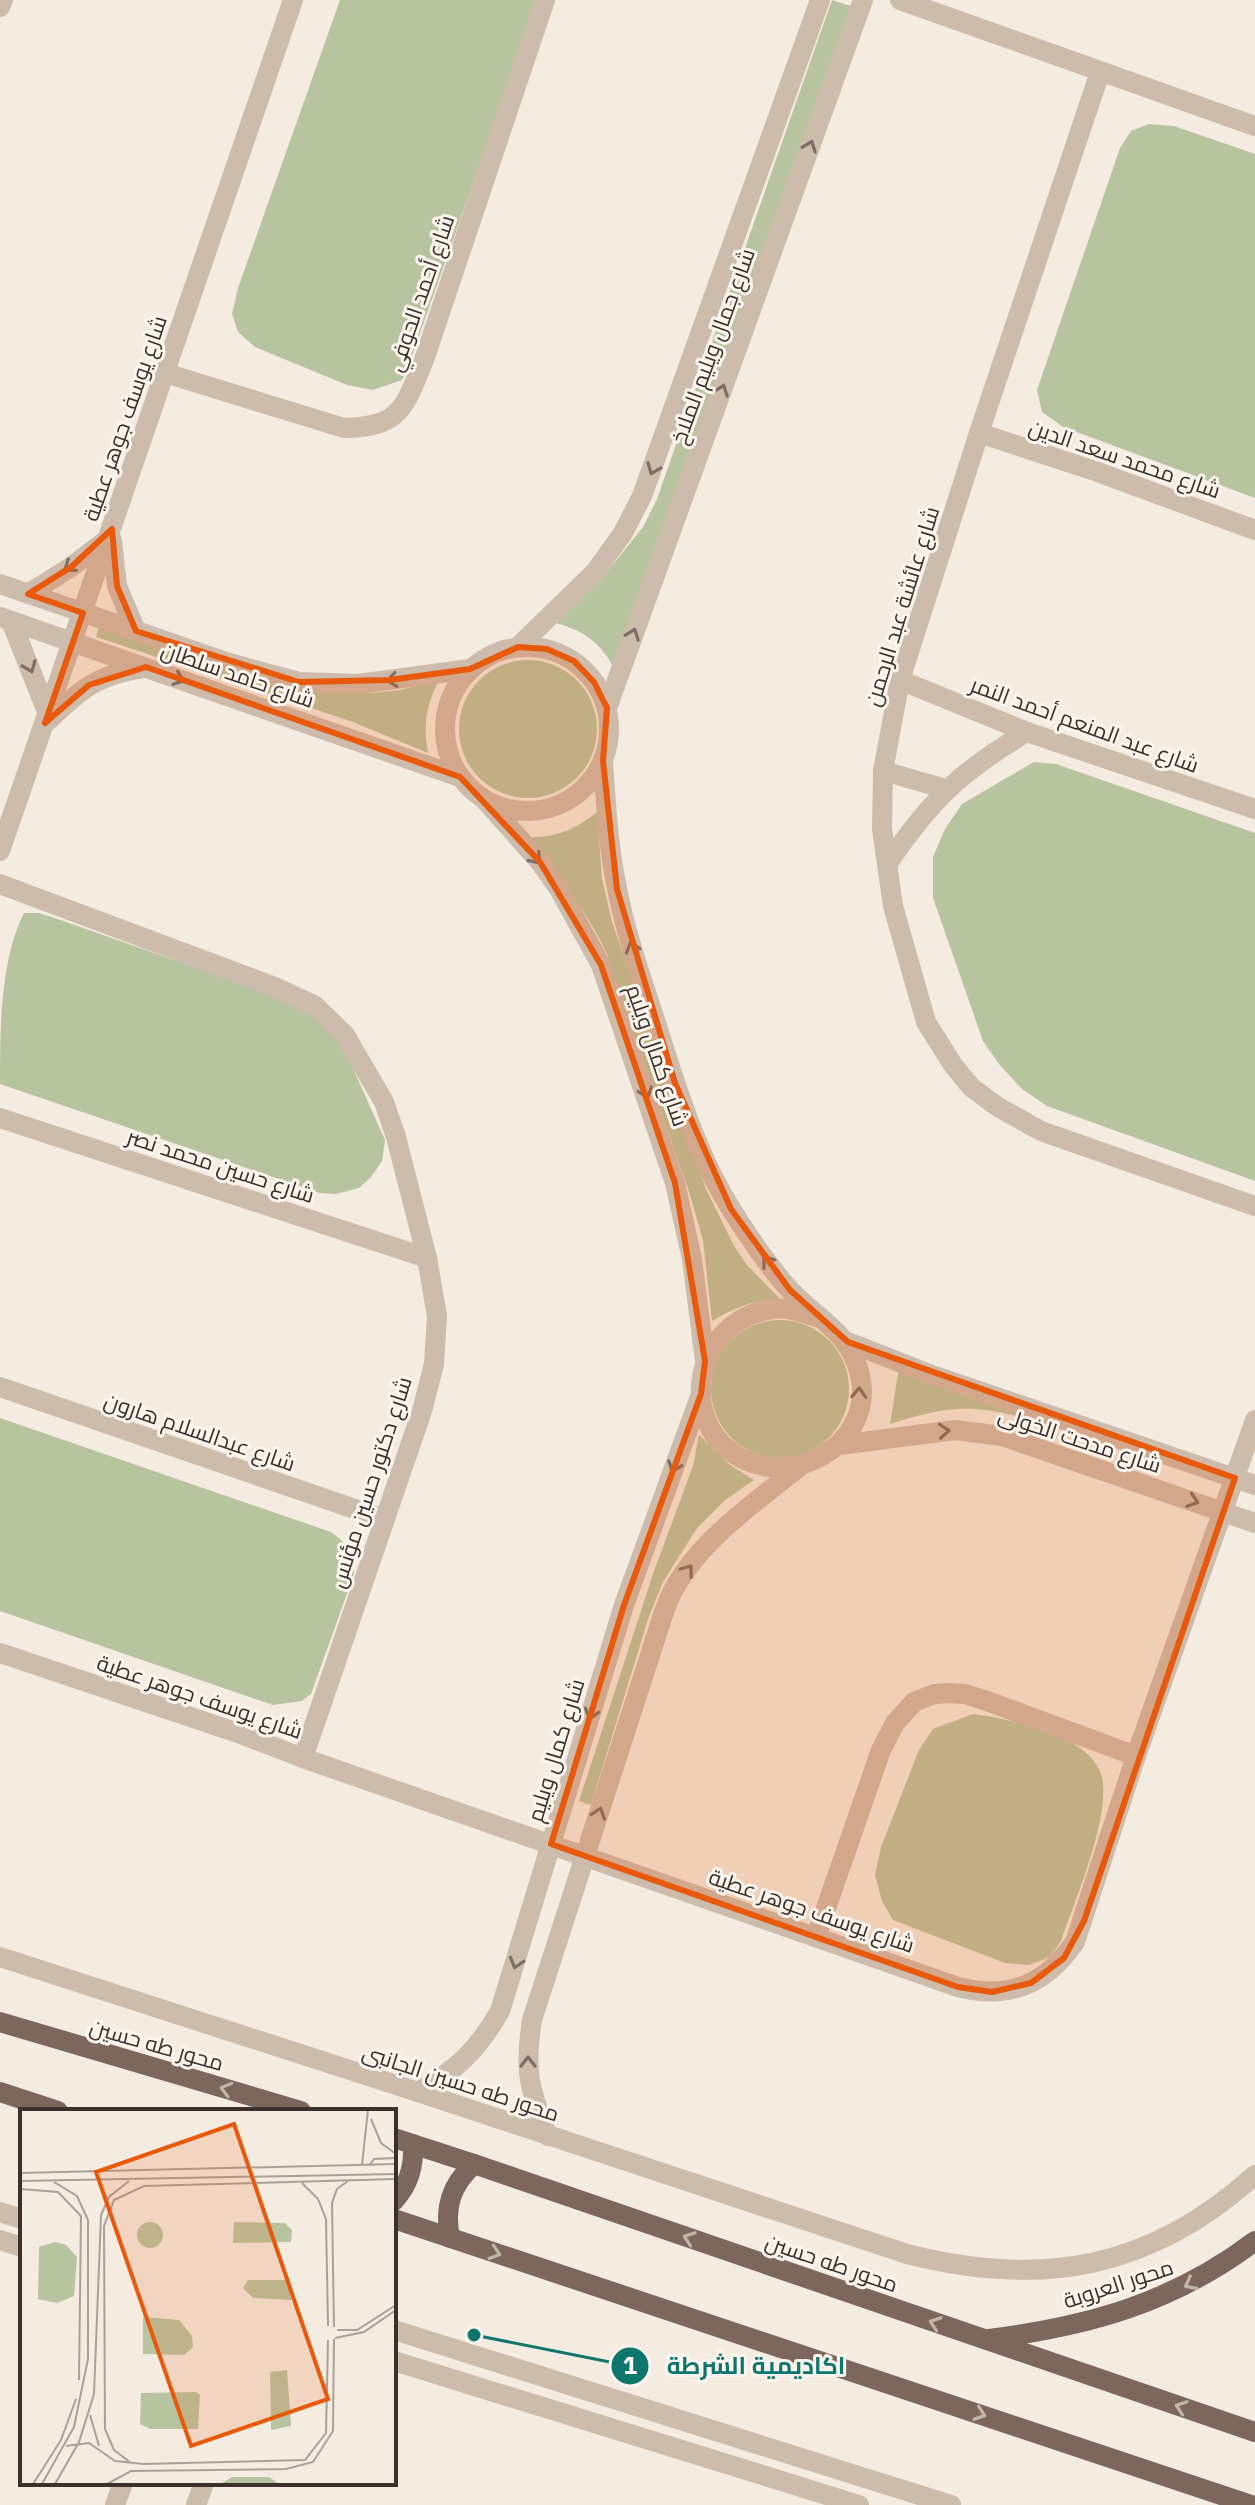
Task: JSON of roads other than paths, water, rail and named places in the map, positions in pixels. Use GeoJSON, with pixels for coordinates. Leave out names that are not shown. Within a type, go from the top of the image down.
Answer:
{"type":"FeatureCollection","features":[{"type":"Feature","properties":{"kind":"main road","name":"محور طه حسين"},"geometry":{"type":"LineString","coordinates":[[0,2022],[294,2109]]}},
{"type":"Feature","properties":{"kind":"main road"},"geometry":{"type":"LineString","coordinates":[[0,2092],[52,2109]]}},
{"type":"Feature","properties":{"kind":"main road","name":"محور طه حسين"},"geometry":{"type":"LineString","coordinates":[[403,2141],[1255,2432]]}},
{"type":"Feature","properties":{"kind":"main road"},"geometry":{"type":"LineString","coordinates":[[396,2198],[410,2177],[413,2161],[403,2141]]}},
{"type":"Feature","properties":{"kind":"main road"},"geometry":{"type":"LineString","coordinates":[[450,2238],[448,2205],[453,2189],[474,2164]]}},
{"type":"Feature","properties":{"kind":"main road"},"geometry":{"type":"LineString","coordinates":[[396,2220],[1251,2505]]}},
{"type":"Feature","properties":{"kind":"main road","name":"محور العروبة"},"geometry":{"type":"LineString","coordinates":[[983,2340],[1061,2327],[1142,2305],[1184,2288],[1255,2241]]}},
{"type":"Feature","properties":{"kind":"street"},"geometry":{"type":"LineString","coordinates":[[0,7],[3,0]]}},
{"type":"Feature","properties":{"kind":"street","name":"شارع يوسف جوهر عطية"},"geometry":{"type":"LineString","coordinates":[[0,851],[293,0]]}},
{"type":"Feature","properties":{"kind":"street","name":"شارع أحمد الحوفي"},"geometry":{"type":"LineString","coordinates":[[165,373],[344,428],[373,428],[393,417],[408,398],[424,360],[545,0]]}},
{"type":"Feature","properties":{"kind":"street","name":"شارع جمال ويليم الملاخ"},"geometry":{"type":"LineString","coordinates":[[518,647],[595,572],[623,533],[642,496],[820,0]]}},
{"type":"Feature","properties":{"kind":"street","name":"شارع جمال ويليم الملاخ"},"geometry":{"type":"LineString","coordinates":[[607,708],[863,0]]}},
{"type":"Feature","properties":{"kind":"street"},"geometry":{"type":"LineString","coordinates":[[900,0],[1255,126]]}},
{"type":"Feature","properties":{"kind":"street","name":"شارع عائشة عبد الرحمن"},"geometry":{"type":"LineString","coordinates":[[1100,72],[900,680],[883,771],[882,829],[893,906],[926,1022],[971,1087],[998,1107],[1041,1131],[1255,1206]]}},
{"type":"Feature","properties":{"kind":"street","name":"شارع محمد سعد الدين"},"geometry":{"type":"LineString","coordinates":[[979,433],[1082,466],[1255,530]]}},
{"type":"Feature","properties":{"kind":"street"},"geometry":{"type":"LineString","coordinates":[[28,594],[71,567],[110,533]]}},
{"type":"Feature","properties":{"kind":"street"},"geometry":{"type":"LineString","coordinates":[[110,533],[117,586],[136,631]]}},
{"type":"Feature","properties":{"kind":"street","name":"شارع حامد سلطان"},"geometry":{"type":"LineString","coordinates":[[0,584],[268,675],[299,682],[358,684],[470,669]]}},
{"type":"Feature","properties":{"kind":"street"},"geometry":{"type":"LineString","coordinates":[[5,619],[46,719],[89,685],[118,672],[146,667]]}},
{"type":"Feature","properties":{"kind":"street","name":"شارع حامد سلطان"},"geometry":{"type":"LineString","coordinates":[[5,619],[460,777]]}},
{"type":"Feature","properties":{"kind":"street"},"geometry":{"type":"LineString","coordinates":[[518,647],[547,649],[574,661],[594,682],[607,708],[609,735],[603,761],[583,790],[553,807],[518,811],[485,800],[460,777],[449,756],[445,733],[447,709],[455,688],[470,669],[492,654],[518,647]]}},
{"type":"Feature","properties":{"kind":"street","name":"شارع عبد المنعم أحمد النمر"},"geometry":{"type":"LineString","coordinates":[[900,680],[1027,732],[1255,809]]}},
{"type":"Feature","properties":{"kind":"street"},"geometry":{"type":"LineString","coordinates":[[888,863],[918,820],[946,789],[980,761],[1027,732]]}},
{"type":"Feature","properties":{"kind":"street","name":"شارع كمال ويليم"},"geometry":{"type":"LineString","coordinates":[[603,761],[609,840],[623,916],[693,1132],[711,1174],[738,1220],[790,1290],[820,1318]]}},
{"type":"Feature","properties":{"kind":"street"},"geometry":{"type":"LineString","coordinates":[[883,771],[946,789]]}},
{"type":"Feature","properties":{"kind":"street","name":"شارع كمال ويليم"},"geometry":{"type":"LineString","coordinates":[[485,800],[540,862],[559,889],[601,965],[675,1183],[692,1259],[705,1361]]}},
{"type":"Feature","properties":{"kind":"street","name":"شارع دكتور حسين مؤنس"},"geometry":{"type":"LineString","coordinates":[[0,884],[205,958],[314,1005],[345,1035],[384,1102],[427,1258],[437,1316],[434,1364],[422,1411],[303,1758]]}},
{"type":"Feature","properties":{"kind":"street","name":"شارع حسين محمد نصر"},"geometry":{"type":"LineString","coordinates":[[0,1118],[427,1258]]}},
{"type":"Feature","properties":{"kind":"street"},"geometry":{"type":"LineString","coordinates":[[775,1308],[798,1310],[820,1318],[848,1342],[860,1373],[861,1399],[854,1424],[839,1445],[821,1459],[799,1467],[780,1469],[760,1466],[742,1459],[726,1447],[713,1431],[704,1413],[701,1394],[705,1361],[716,1341],[732,1324],[753,1313],[775,1308]]}},
{"type":"Feature","properties":{"kind":"street","name":"شارع مدحت الخولى"},"geometry":{"type":"LineString","coordinates":[[848,1342],[932,1375],[1245,1482]]}},
{"type":"Feature","properties":{"kind":"street","name":"شارع عبدالسلام هارون"},"geometry":{"type":"LineString","coordinates":[[0,1387],[384,1519]]}},
{"type":"Feature","properties":{"kind":"street","name":"شارع كمال ويليم"},"geometry":{"type":"LineString","coordinates":[[418,2092],[464,2061],[485,2038],[500,2011],[624,1605],[701,1394]]}},
{"type":"Feature","properties":{"kind":"street","name":"شارع يوسف جوهر عطية"},"geometry":{"type":"LineString","coordinates":[[0,1653],[975,1991],[1013,1989],[1049,1972],[1075,1942],[1136,1756],[1223,1512],[1245,1482],[1255,1420]]}},
{"type":"Feature","properties":{"kind":"street","name":"شارع مدحت الخولى"},"geometry":{"type":"LineString","coordinates":[[839,1445],[934,1432],[978,1432],[1028,1444],[1255,1523]]}},
{"type":"Feature","properties":{"kind":"street"},"geometry":{"type":"LineString","coordinates":[[548,2136],[528,2077],[528,2048],[536,2006],[662,1618],[674,1589],[691,1565],[727,1527],[799,1467]]}},
{"type":"Feature","properties":{"kind":"street"},"geometry":{"type":"LineString","coordinates":[[816,1937],[881,1750],[895,1723],[914,1702],[934,1694],[965,1694],[1136,1756]]}},
{"type":"Feature","properties":{"kind":"street","name":"محور طه حسين الجانبى"},"geometry":{"type":"LineString","coordinates":[[0,1957],[907,2254],[949,2265],[998,2271],[1048,2270],[1097,2262],[1144,2248],[1188,2226],[1229,2199],[1255,2175]]}},
{"type":"Feature","properties":{"kind":"street"},"geometry":{"type":"LineString","coordinates":[[0,2212],[20,2218]]}},
{"type":"Feature","properties":{"kind":"street"},"geometry":{"type":"LineString","coordinates":[[0,2240],[20,2246]]}},
{"type":"Feature","properties":{"kind":"street"},"geometry":{"type":"LineString","coordinates":[[396,2331],[951,2505]]}},
{"type":"Feature","properties":{"kind":"street"},"geometry":{"type":"LineString","coordinates":[[396,2362],[859,2505]]}},
{"type":"Feature","properties":{"kind":"street"},"geometry":{"type":"LineString","coordinates":[[569,2417],[578,2388]]}},
{"type":"Feature","properties":{"kind":"street"},"geometry":{"type":"LineString","coordinates":[[115,2505],[122,2485]]}},
{"type":"Feature","properties":{"kind":"street"},"geometry":{"type":"LineString","coordinates":[[196,2505],[203,2485]]}},
{"type":"Feature","properties":{"kind":"place","name":"اكاديمية الشرطة"},"geometry":{"type":"Point","coordinates":[474,2335]}}]}
